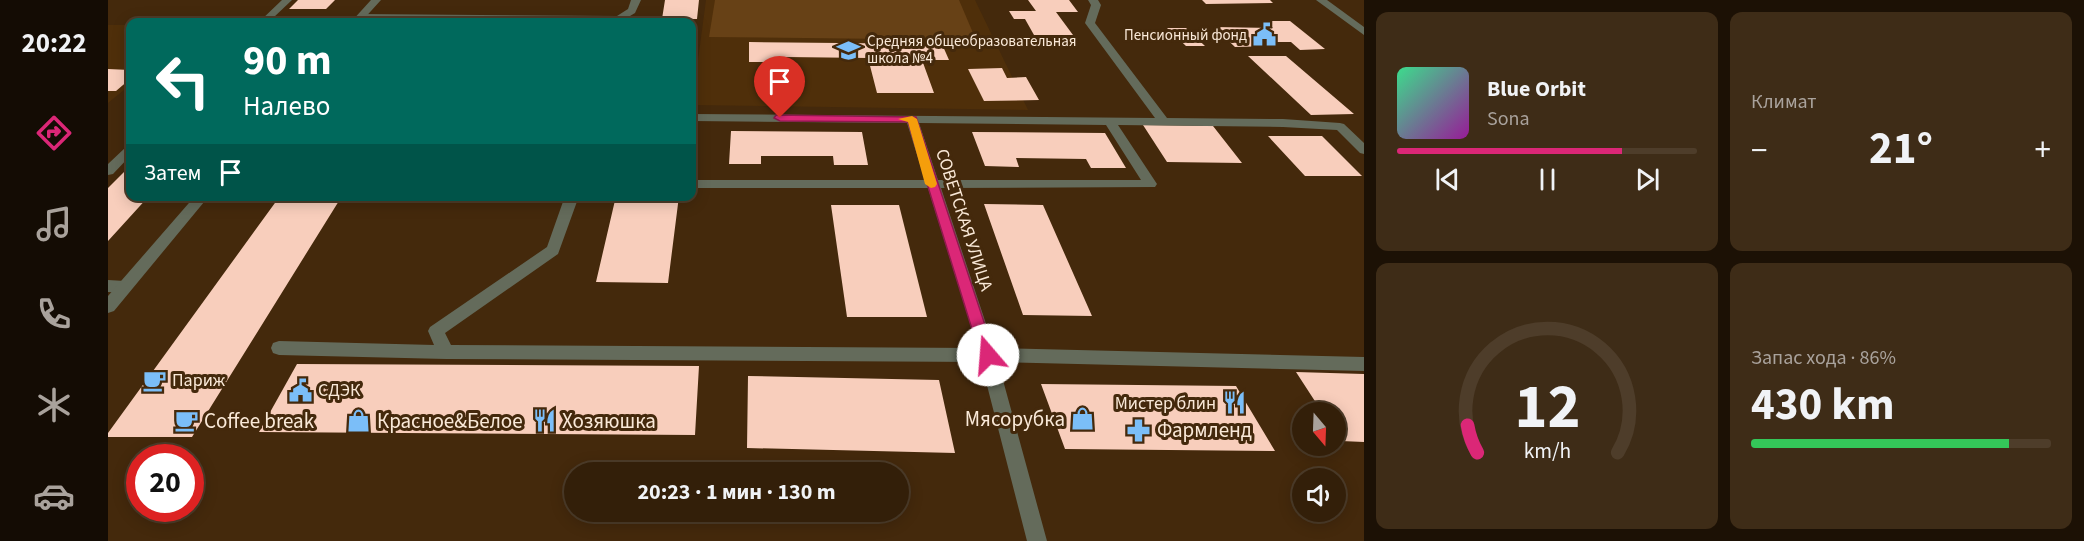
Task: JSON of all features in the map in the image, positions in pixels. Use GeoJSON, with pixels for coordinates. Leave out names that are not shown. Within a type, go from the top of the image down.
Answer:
{"type":"FeatureCollection","features":[{"type":"Feature","properties":{"kind":"street"},"geometry":{"type":"LineString","coordinates":[[268,18],[287,0]]}},
{"type":"Feature","properties":{"kind":"street"},"geometry":{"type":"LineString","coordinates":[[361,18],[376,0]]}},
{"type":"Feature","properties":{"kind":"street"},"geometry":{"type":"LineString","coordinates":[[620,18],[632,11],[636,0]]}},
{"type":"Feature","properties":{"kind":"street"},"geometry":{"type":"LineString","coordinates":[[1093,0],[1096,6],[1090,23],[1163,121]]}},
{"type":"Feature","properties":{"kind":"street"},"geometry":{"type":"LineString","coordinates":[[1321,0],[1364,32]]}},
{"type":"Feature","properties":{"kind":"street"},"geometry":{"type":"LineString","coordinates":[[696,117],[1283,123],[1340,127],[1364,150]]}},
{"type":"Feature","properties":{"kind":"street","name":"СОВЕТСКАЯ УЛИЦА"},"geometry":{"type":"LineString","coordinates":[[912,119],[988,355],[1037,541]]}},
{"type":"Feature","properties":{"kind":"street"},"geometry":{"type":"LineString","coordinates":[[696,184],[1150,184],[1110,121]]}},
{"type":"Feature","properties":{"kind":"street"},"geometry":{"type":"LineString","coordinates":[[108,171],[126,154]]}},
{"type":"Feature","properties":{"kind":"street"},"geometry":{"type":"LineString","coordinates":[[108,307],[199,201]]}},
{"type":"Feature","properties":{"kind":"street"},"geometry":{"type":"LineString","coordinates":[[446,352],[436,331],[552,250],[570,201]]}},
{"type":"Feature","properties":{"kind":"street"},"geometry":{"type":"LineString","coordinates":[[108,286],[125,287]]}},
{"type":"Feature","properties":{"kind":"street"},"geometry":{"type":"LineString","coordinates":[[279,348],[446,352],[988,355],[1364,364]]}},
{"type":"Feature","properties":{"kind":"shaded area","name":"Средняя общеобразовательная школа №4"},"geometry":{"type":"Polygon","coordinates":[[[706,0],[975,0],[1028,110],[696,105],[696,75],[706,0]]]}},
{"type":"Feature","properties":{"kind":"shaded area"},"geometry":{"type":"Polygon","coordinates":[[[715,0],[959,0],[976,40],[709,37],[715,0]]]}},
{"type":"Feature","properties":{"kind":"shaded area"},"geometry":{"type":"Polygon","coordinates":[[[108,25],[126,25],[126,88],[108,103],[108,25]]]}},
{"type":"Feature","properties":{"kind":"building"},"geometry":{"type":"Polygon","coordinates":[[[298,0],[335,0],[326,9],[289,9],[298,0]]]}},
{"type":"Feature","properties":{"kind":"building"},"geometry":{"type":"Polygon","coordinates":[[[665,0],[699,0],[697,19],[662,18],[665,0]]]}},
{"type":"Feature","properties":{"kind":"building"},"geometry":{"type":"Polygon","coordinates":[[[1028,0],[1069,0],[1078,12],[1056,12],[1073,35],[1034,35],[1025,19],[1014,19],[1009,11],[1036,11],[1028,0]]]}},
{"type":"Feature","properties":{"kind":"building"},"geometry":{"type":"Polygon","coordinates":[[[1202,0],[1270,0],[1273,3],[1206,4],[1202,0]]]}},
{"type":"Feature","properties":{"kind":"building","name":"Пенсионный фонд"},"geometry":{"type":"Polygon","coordinates":[[[1265,21],[1290,21],[1325,49],[1300,50],[1291,42],[1269,42],[1274,46],[1235,47],[1214,27],[1273,28],[1265,21]]]}},
{"type":"Feature","properties":{"kind":"building"},"geometry":{"type":"Polygon","coordinates":[[[1167,28],[1186,28],[1205,46],[1186,46],[1167,28]]]}},
{"type":"Feature","properties":{"kind":"building"},"geometry":{"type":"Polygon","coordinates":[[[749,42],[942,44],[949,60],[922,60],[934,93],[877,93],[868,58],[786,57],[786,62],[749,62],[749,42]]]}},
{"type":"Feature","properties":{"kind":"building"},"geometry":{"type":"Polygon","coordinates":[[[1248,56],[1286,56],[1354,114],[1311,115],[1248,56]]]}},
{"type":"Feature","properties":{"kind":"building"},"geometry":{"type":"Polygon","coordinates":[[[1002,68],[1007,78],[1026,77],[1039,100],[984,101],[968,69],[1002,68]]]}},
{"type":"Feature","properties":{"kind":"building"},"geometry":{"type":"Polygon","coordinates":[[[108,69],[126,70],[126,82],[116,91],[108,91],[108,69]]]}},
{"type":"Feature","properties":{"kind":"building"},"geometry":{"type":"Polygon","coordinates":[[[1143,125],[1213,126],[1242,163],[1167,162],[1143,125]]]}},
{"type":"Feature","properties":{"kind":"building"},"geometry":{"type":"Polygon","coordinates":[[[731,131],[862,132],[868,165],[834,165],[833,156],[761,156],[761,164],[729,164],[731,131]]]}},
{"type":"Feature","properties":{"kind":"building"},"geometry":{"type":"Polygon","coordinates":[[[972,132],[1105,133],[1126,168],[1091,168],[1086,159],[1016,158],[1019,167],[985,166],[972,132]]]}},
{"type":"Feature","properties":{"kind":"building"},"geometry":{"type":"Polygon","coordinates":[[[1268,136],[1322,136],[1362,176],[1305,176],[1268,136]]]}},
{"type":"Feature","properties":{"kind":"building"},"geometry":{"type":"Polygon","coordinates":[[[126,170],[126,201],[144,201],[108,241],[108,188],[126,170]]]}},
{"type":"Feature","properties":{"kind":"building"},"geometry":{"type":"Polygon","coordinates":[[[276,201],[339,201],[192,437],[108,437],[108,433],[276,201]]]}},
{"type":"Feature","properties":{"kind":"building"},"geometry":{"type":"Polygon","coordinates":[[[615,201],[678,201],[668,283],[596,282],[615,201]]]}},
{"type":"Feature","properties":{"kind":"building"},"geometry":{"type":"Polygon","coordinates":[[[984,204],[1043,205],[1092,316],[1023,315],[984,204]]]}},
{"type":"Feature","properties":{"kind":"building"},"geometry":{"type":"Polygon","coordinates":[[[831,205],[899,205],[927,317],[847,317],[831,205]]]}},
{"type":"Feature","properties":{"kind":"building"},"geometry":{"type":"Polygon","coordinates":[[[297,364],[699,366],[695,435],[259,432],[297,364]]]}},
{"type":"Feature","properties":{"kind":"building"},"geometry":{"type":"Polygon","coordinates":[[[1296,372],[1364,374],[1364,442],[1346,441],[1346,402],[1316,402],[1296,372]]]}},
{"type":"Feature","properties":{"kind":"building"},"geometry":{"type":"Polygon","coordinates":[[[748,376],[939,380],[955,453],[747,448],[748,376]]]}},
{"type":"Feature","properties":{"kind":"building"},"geometry":{"type":"Polygon","coordinates":[[[1041,384],[1236,386],[1275,451],[1065,449],[1041,384]]]}},
{"type":"Feature","properties":{"kind":"slow traffic"},"geometry":{"type":"LineString","coordinates":[[904,119],[912,119],[931,184]]}},
{"type":"Feature","properties":{"kind":"place","name":"Пенсионный фонд"},"geometry":{"type":"Point","coordinates":[1265,35]}},
{"type":"Feature","properties":{"kind":"place","name":"Средняя общеобразовательная школа №4"},"geometry":{"type":"Point","coordinates":[849,50]}},
{"type":"Feature","properties":{"kind":"place","name":"Париж"},"geometry":{"type":"Point","coordinates":[154,380]}},
{"type":"Feature","properties":{"kind":"place","name":"СДЭК"},"geometry":{"type":"Point","coordinates":[300,390]}},
{"type":"Feature","properties":{"kind":"place","name":"Мистер блин"},"geometry":{"type":"Point","coordinates":[1234,403]}},
{"type":"Feature","properties":{"kind":"place","name":"Мясорубка"},"geometry":{"type":"Point","coordinates":[1083,419]}},
{"type":"Feature","properties":{"kind":"place","name":"Coffee break"},"geometry":{"type":"Point","coordinates":[186,421]}},
{"type":"Feature","properties":{"kind":"place","name":"Красное&Белое"},"geometry":{"type":"Point","coordinates":[359,421]}},
{"type":"Feature","properties":{"kind":"place","name":"Хозяюшка"},"geometry":{"type":"Point","coordinates":[544,421]}},
{"type":"Feature","properties":{"kind":"place","name":"Фармленд"},"geometry":{"type":"Point","coordinates":[1139,430]}},
{"type":"Feature","properties":{"kind":"route"},"geometry":{"type":"LineString","coordinates":[[780,118],[912,119],[988,355]]}}]}
